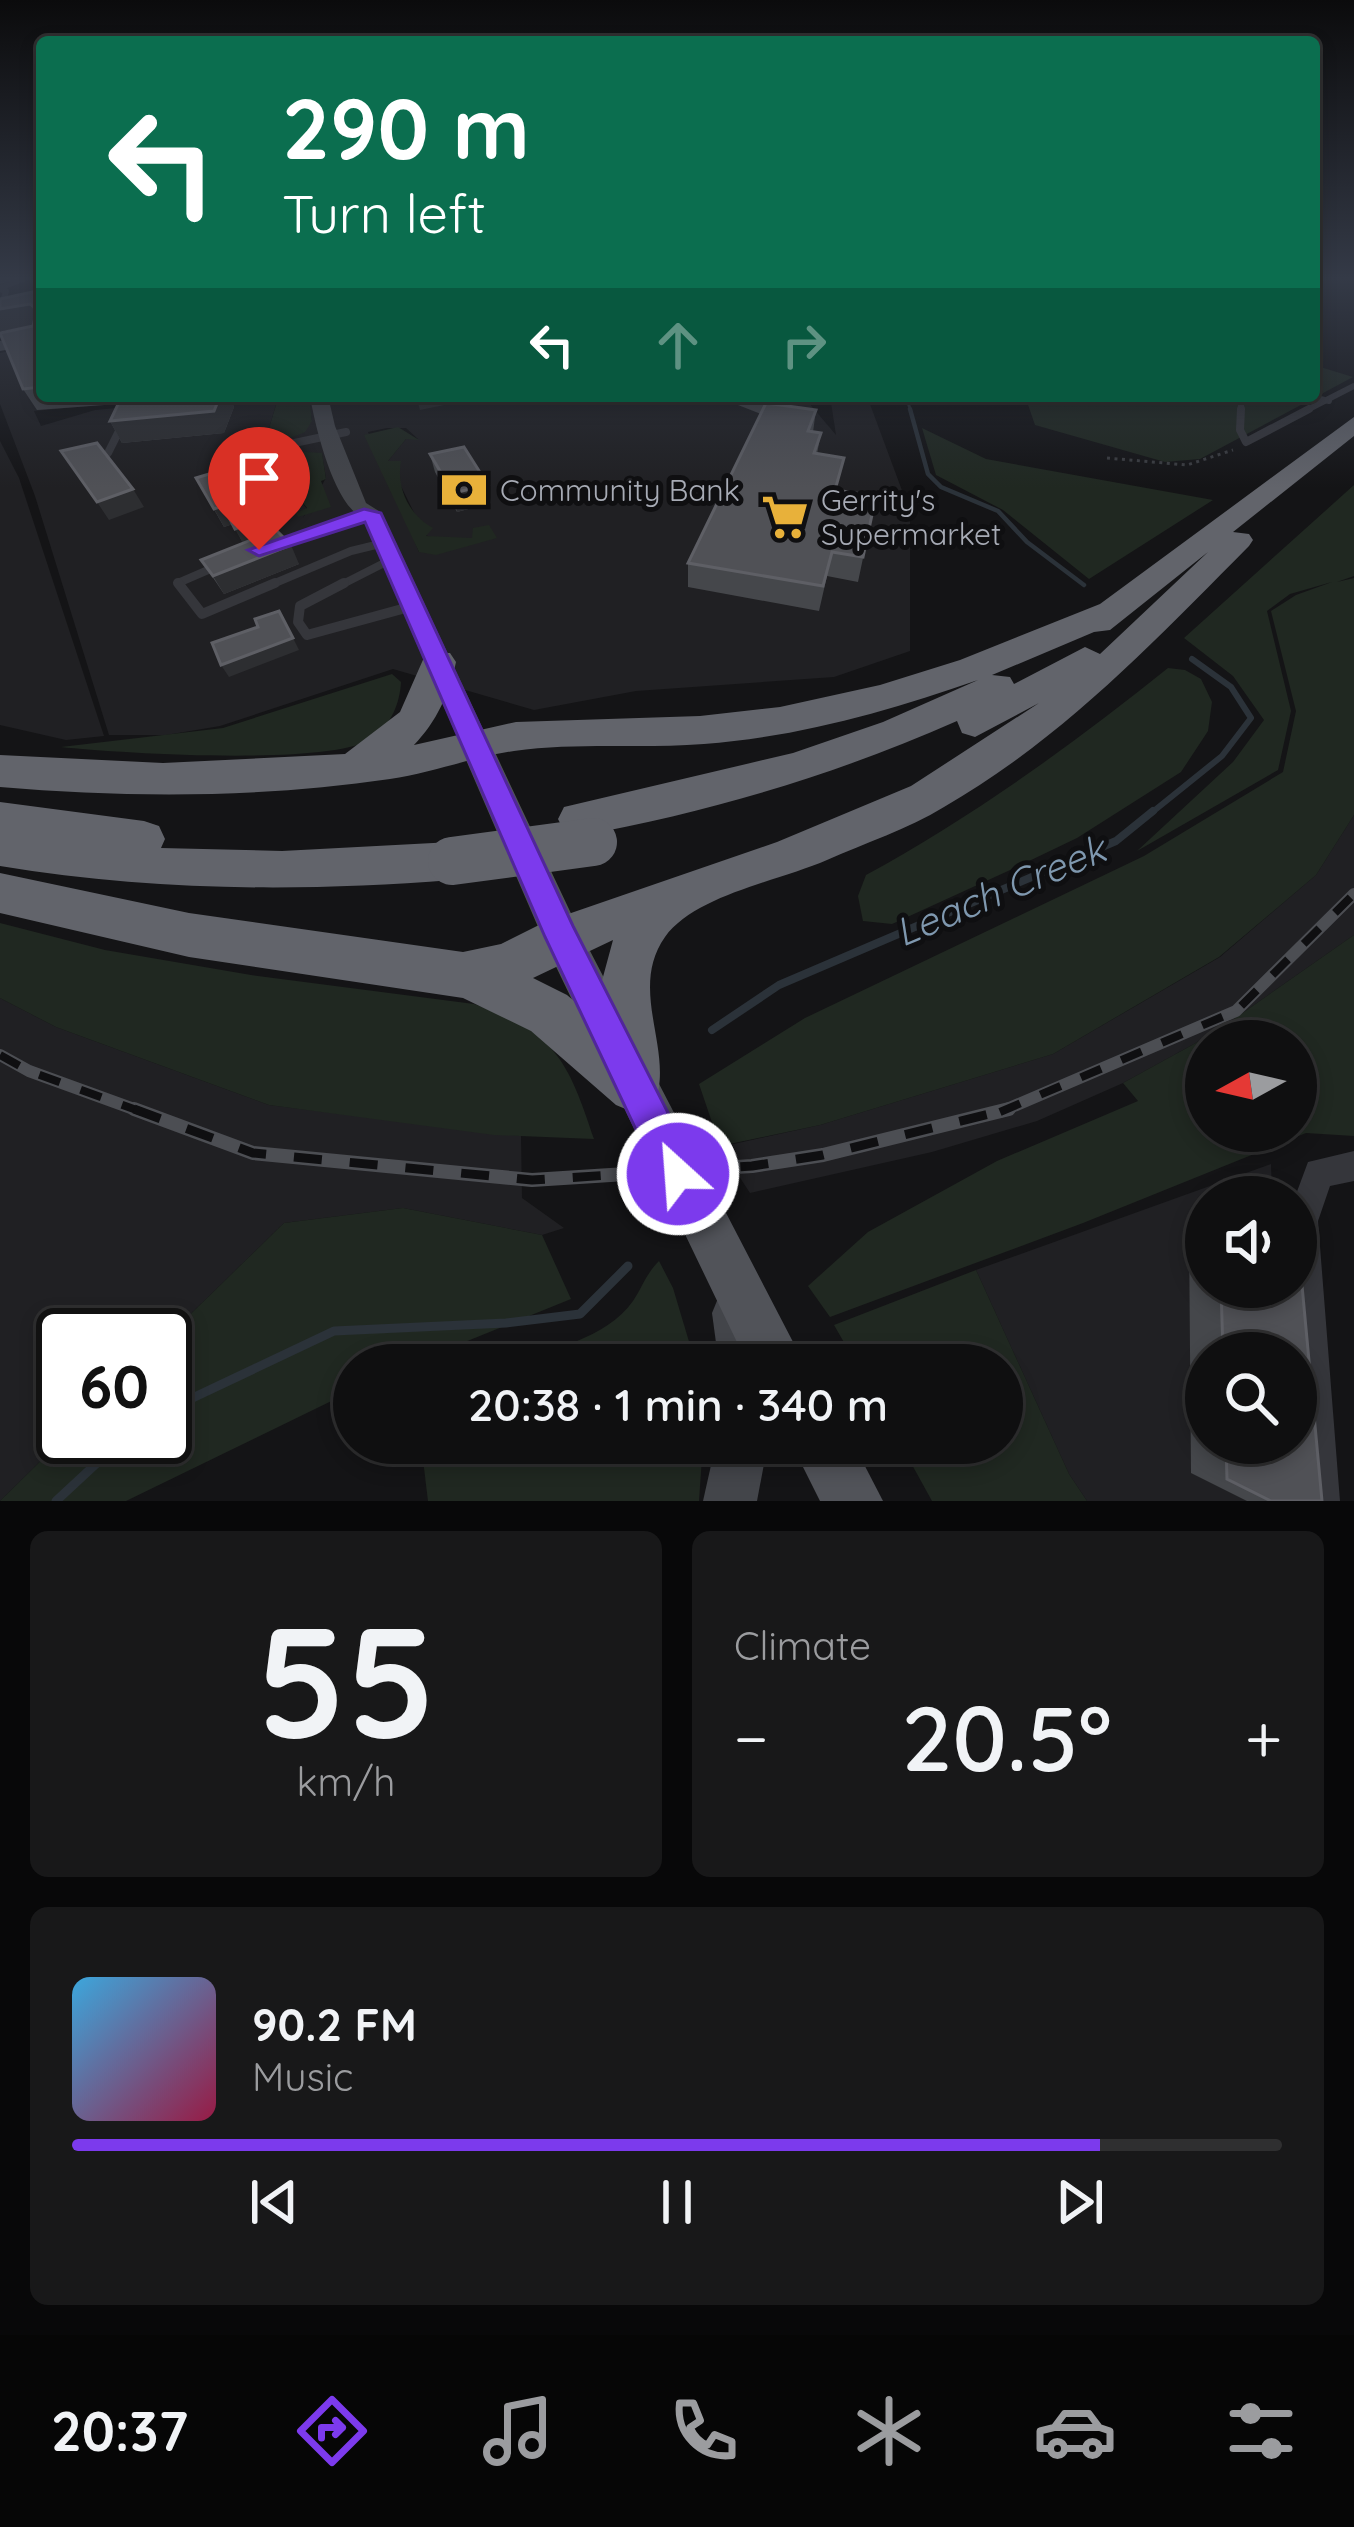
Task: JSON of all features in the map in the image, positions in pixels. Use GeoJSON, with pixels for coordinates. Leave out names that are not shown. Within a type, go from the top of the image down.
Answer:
{"type":"FeatureCollection","features":[{"type":"Feature","properties":{"kind":"highway"},"geometry":{"type":"LineString","coordinates":[[586,830],[882,738],[1005,681],[1117,609],[1354,424]]}},
{"type":"Feature","properties":{"kind":"highway"},"geometry":{"type":"LineString","coordinates":[[0,848],[205,870],[332,869],[586,830],[695,821],[798,793],[945,737],[1059,676],[1138,621],[1354,446]]}},
{"type":"Feature","properties":{"kind":"highway"},"geometry":{"type":"LineString","coordinates":[[463,975],[508,966],[562,937],[843,836],[964,776],[1098,677],[1238,540]]}},
{"type":"Feature","properties":{"kind":"highway"},"geometry":{"type":"LineString","coordinates":[[0,771],[184,777],[434,757],[518,736],[723,728],[848,708],[952,680],[1117,609]]}},
{"type":"Feature","properties":{"kind":"highway"},"geometry":{"type":"LineString","coordinates":[[348,766],[384,749],[411,727],[430,698],[438,662]]}},
{"type":"Feature","properties":{"kind":"highway"},"geometry":{"type":"LineString","coordinates":[[0,820],[103,835],[218,844],[447,849]]}},
{"type":"Feature","properties":{"kind":"highway"},"geometry":{"type":"LineString","coordinates":[[0,893],[189,935],[463,975],[549,1013],[634,1086]]}},
{"type":"Feature","properties":{"kind":"highway"},"geometry":{"type":"LineString","coordinates":[[634,1086],[624,1004],[628,957],[648,920],[670,898]]}},
{"type":"Feature","properties":{"kind":"main road"},"geometry":{"type":"LineString","coordinates":[[322,402],[357,507],[371,513],[562,937],[766,1344]]}},
{"type":"Feature","properties":{"kind":"main road"},"geometry":{"type":"LineString","coordinates":[[335,434],[336,402]]}},
{"type":"Feature","properties":{"kind":"main road"},"geometry":{"type":"LineString","coordinates":[[730,1277],[740,1344]]}},
{"type":"Feature","properties":{"kind":"main road"},"geometry":{"type":"LineString","coordinates":[[730,1501],[738,1464]]}},
{"type":"Feature","properties":{"kind":"main road"},"geometry":{"type":"LineString","coordinates":[[832,1464],[854,1501]]}},
{"type":"Feature","properties":{"kind":"street"},"geometry":{"type":"LineString","coordinates":[[1322,1501],[1302,1221],[1336,1169]]}},
{"type":"Feature","properties":{"kind":"lane"},"geometry":{"type":"LineString","coordinates":[[1241,402],[1240,430],[1246,442],[1354,386]]}},
{"type":"Feature","properties":{"kind":"lane"},"geometry":{"type":"LineString","coordinates":[[1320,398],[1329,400]]}},
{"type":"Feature","properties":{"kind":"lane"},"geometry":{"type":"LineString","coordinates":[[108,453],[128,411]]}},
{"type":"Feature","properties":{"kind":"lane"},"geometry":{"type":"LineString","coordinates":[[335,434],[243,454],[335,434]]}},
{"type":"Feature","properties":{"kind":"lane"},"geometry":{"type":"LineString","coordinates":[[259,550],[371,513]]}},
{"type":"Feature","properties":{"kind":"lane"},"geometry":{"type":"LineString","coordinates":[[218,566],[178,583],[202,614],[338,556],[388,551]]}},
{"type":"Feature","properties":{"kind":"lane"},"geometry":{"type":"LineString","coordinates":[[388,551],[300,606],[298,622],[308,635],[320,635],[413,606]]}},
{"type":"Feature","properties":{"kind":"path"},"geometry":{"type":"LineString","coordinates":[[1107,458],[1175,469],[1208,464],[1246,442]]}},
{"type":"Feature","properties":{"kind":"shaded area"},"geometry":{"type":"Polygon","coordinates":[[[23,348],[36,348],[36,402],[132,402],[34,411],[41,426],[95,410],[181,402],[277,402],[269,428],[256,429],[257,434],[312,420],[308,402],[808,402],[836,435],[831,402],[869,402],[910,512],[910,651],[834,677],[636,691],[534,710],[393,669],[220,726],[166,735],[109,735],[35,496],[0,404],[0,353],[23,348]],[[406,428],[368,432],[419,552],[473,538],[440,540],[425,535],[398,480],[400,462],[388,461],[406,439],[418,439],[406,428]],[[291,451],[268,460],[307,509],[303,518],[326,478],[322,454],[291,451]]]}},
{"type":"Feature","properties":{"kind":"shaded area"},"geometry":{"type":"Polygon","coordinates":[[[1320,367],[1353,377],[1320,395],[1320,367]]]}},
{"type":"Feature","properties":{"kind":"shaded area"},"geometry":{"type":"Polygon","coordinates":[[[277,402],[310,402],[312,421],[305,432],[271,440],[254,429],[269,428],[277,402]]]}},
{"type":"Feature","properties":{"kind":"shaded area"},"geometry":{"type":"Polygon","coordinates":[[[1027,402],[1306,402],[1200,459],[1165,462],[1035,425],[1027,402]]]}},
{"type":"Feature","properties":{"kind":"shaded area"},"geometry":{"type":"Polygon","coordinates":[[[398,427],[419,440],[406,439],[388,461],[401,461],[406,500],[433,528],[426,536],[472,538],[473,528],[489,525],[497,538],[436,555],[419,552],[364,435],[398,427]]]}},
{"type":"Feature","properties":{"kind":"shaded area"},"geometry":{"type":"Polygon","coordinates":[[[922,428],[986,459],[1213,500],[1089,579],[1003,510],[936,475],[922,428]]]}},
{"type":"Feature","properties":{"kind":"shaded area"},"geometry":{"type":"Polygon","coordinates":[[[0,441],[19,478],[104,736],[66,740],[0,725],[0,441]]]}},
{"type":"Feature","properties":{"kind":"shaded area"},"geometry":{"type":"Polygon","coordinates":[[[291,451],[322,453],[326,479],[321,481],[331,507],[298,517],[296,513],[307,508],[277,470],[259,473],[268,460],[291,451]]]}},
{"type":"Feature","properties":{"kind":"shaded area"},"geometry":{"type":"Polygon","coordinates":[[[1354,485],[1354,576],[1337,582],[1354,578],[1354,815],[1316,875],[1219,957],[1053,1054],[820,1125],[720,1146],[699,1084],[805,1018],[1144,856],[1283,772],[1296,711],[1271,611],[1296,595],[1332,582],[1290,594],[1267,611],[1291,711],[1278,770],[1137,851],[1233,762],[1264,720],[1233,676],[1184,638],[1354,485]]]}},
{"type":"Feature","properties":{"kind":"shaded area"},"geometry":{"type":"Polygon","coordinates":[[[1168,668],[1201,679],[1212,702],[1208,731],[1181,772],[1077,838],[1008,871],[892,924],[863,921],[858,896],[866,875],[1022,778],[1168,668]]]}},
{"type":"Feature","properties":{"kind":"shaded area"},"geometry":{"type":"Polygon","coordinates":[[[392,674],[401,682],[390,720],[373,738],[350,747],[223,756],[61,747],[223,728],[392,674]]]}},
{"type":"Feature","properties":{"kind":"shaded area"},"geometry":{"type":"Polygon","coordinates":[[[1354,815],[1354,935],[1233,1020],[1185,1020],[1185,1049],[1123,1083],[1037,1121],[932,1152],[750,1193],[720,1147],[820,1125],[1053,1054],[1220,957],[1316,875],[1354,815]]]}},
{"type":"Feature","properties":{"kind":"shaded area"},"geometry":{"type":"Polygon","coordinates":[[[0,923],[105,950],[251,975],[474,1004],[523,1026],[555,1052],[576,1089],[594,1139],[494,1135],[269,1105],[56,1027],[0,998],[0,923]]]}},
{"type":"Feature","properties":{"kind":"shaded area"},"geometry":{"type":"Polygon","coordinates":[[[1354,935],[1354,1136],[1317,1134],[1317,1020],[1233,1020],[1354,935]]]}},
{"type":"Feature","properties":{"kind":"shaded area"},"geometry":{"type":"Polygon","coordinates":[[[0,998],[56,1027],[269,1105],[521,1136],[522,1198],[564,1228],[542,1235],[403,1208],[284,1223],[192,1313],[192,1308],[36,1308],[38,1464],[0,1501],[0,998]]]}},
{"type":"Feature","properties":{"kind":"shaded area"},"geometry":{"type":"Polygon","coordinates":[[[1185,1049],[1185,1152],[1259,1152],[1199,1176],[1185,1176],[1185,1182],[1083,1223],[830,1317],[808,1286],[868,1232],[997,1161],[1138,1101],[1123,1083],[1185,1049]]]}},
{"type":"Feature","properties":{"kind":"shaded area"},"geometry":{"type":"Polygon","coordinates":[[[1271,1164],[1271,1176],[1238,1176],[1271,1164]]]}},
{"type":"Feature","properties":{"kind":"shaded area"},"geometry":{"type":"Polygon","coordinates":[[[1185,1195],[1185,1308],[1206,1308],[1206,1332],[1185,1332],[1185,1464],[1233,1464],[1280,1501],[1087,1501],[1069,1474],[1023,1373],[1023,1344],[1010,1344],[976,1270],[1185,1195]]]}},
{"type":"Feature","properties":{"kind":"shaded area"},"geometry":{"type":"Polygon","coordinates":[[[403,1208],[542,1235],[571,1299],[460,1344],[333,1344],[333,1400],[126,1501],[0,1501],[38,1464],[192,1464],[192,1313],[284,1223],[403,1208]]]}},
{"type":"Feature","properties":{"kind":"shaded area"},"geometry":{"type":"Polygon","coordinates":[[[659,1261],[673,1288],[690,1344],[570,1344],[621,1314],[659,1261]]]}},
{"type":"Feature","properties":{"kind":"shaded area"},"geometry":{"type":"Polygon","coordinates":[[[976,1270],[1010,1344],[845,1344],[834,1325],[976,1270]]]}},
{"type":"Feature","properties":{"kind":"shaded area"},"geometry":{"type":"Polygon","coordinates":[[[1023,1373],[1069,1474],[1087,1501],[932,1501],[912,1464],[1023,1464],[1023,1373]]]}},
{"type":"Feature","properties":{"kind":"shaded area"},"geometry":{"type":"Polygon","coordinates":[[[424,1464],[702,1464],[699,1501],[428,1501],[424,1464]]]}},
{"type":"Feature","properties":{"kind":"building"},"geometry":{"type":"Polygon","coordinates":[[[6,348],[36,348],[36,388],[23,389],[6,348]]]}},
{"type":"Feature","properties":{"kind":"building"},"geometry":{"type":"Polygon","coordinates":[[[119,402],[218,402],[214,411],[110,421],[119,402]]]}},
{"type":"Feature","properties":{"kind":"building","name":"Gerrity's Supermarket"},"geometry":{"type":"Polygon","coordinates":[[[766,403],[816,410],[808,431],[821,433],[814,453],[844,458],[835,490],[876,496],[863,557],[832,552],[823,586],[688,563],[766,403]]]}},
{"type":"Feature","properties":{"kind":"building"},"geometry":{"type":"Polygon","coordinates":[[[97,443],[133,489],[97,502],[61,451],[97,443]]]}},
{"type":"Feature","properties":{"kind":"building"},"geometry":{"type":"Polygon","coordinates":[[[464,447],[488,485],[453,493],[430,454],[464,447]]]}},
{"type":"Feature","properties":{"kind":"building"},"geometry":{"type":"Polygon","coordinates":[[[236,466],[255,496],[247,499],[259,519],[235,529],[223,506],[214,509],[196,478],[236,466]]]}},
{"type":"Feature","properties":{"kind":"building"},"geometry":{"type":"Polygon","coordinates":[[[276,530],[291,545],[213,576],[201,560],[276,530]]]}},
{"type":"Feature","properties":{"kind":"building"},"geometry":{"type":"Polygon","coordinates":[[[279,611],[293,638],[221,665],[212,643],[258,627],[255,619],[279,611]]]}},
{"type":"Feature","properties":{"kind":"building"},"geometry":{"type":"Polygon","coordinates":[[[1222,1308],[1304,1308],[1306,1332],[1222,1332],[1222,1308]]]}},
{"type":"Feature","properties":{"kind":"building"},"geometry":{"type":"Polygon","coordinates":[[[1317,1447],[1322,1501],[1271,1501],[1227,1479],[1227,1464],[1317,1464],[1317,1447]]]}},
{"type":"Feature","properties":{"kind":"waterway","name":"Leach Creek"},"geometry":{"type":"LineString","coordinates":[[908,402],[911,412]]}},
{"type":"Feature","properties":{"kind":"waterway","name":"Leach Creek"},"geometry":{"type":"LineString","coordinates":[[910,409],[928,474],[941,487],[998,511],[1027,542],[1084,585]]}},
{"type":"Feature","properties":{"kind":"waterway","name":"Leach Creek"},"geometry":{"type":"LineString","coordinates":[[1150,814],[1222,756],[1251,718],[1231,687],[1192,659]]}},
{"type":"Feature","properties":{"kind":"waterway","name":"Leach Creek"},"geometry":{"type":"LineString","coordinates":[[712,1030],[779,985],[1116,841],[1153,811]]}},
{"type":"Feature","properties":{"kind":"waterway","name":"Leach Creek"},"geometry":{"type":"LineString","coordinates":[[192,1398],[334,1331],[506,1323],[580,1314],[628,1266]]}},
{"type":"Feature","properties":{"kind":"waterway","name":"Leach Creek"},"geometry":{"type":"LineString","coordinates":[[56,1501],[96,1464]]}},
{"type":"Feature","properties":{"kind":"railway"},"geometry":{"type":"LineString","coordinates":[[1004,1110],[1236,1011],[1354,894]]}},
{"type":"Feature","properties":{"kind":"railway"},"geometry":{"type":"LineString","coordinates":[[0,1055],[29,1071],[142,1112]]}},
{"type":"Feature","properties":{"kind":"railway"},"geometry":{"type":"LineString","coordinates":[[134,1109],[253,1153],[532,1180],[752,1166],[823,1155],[1004,1110]]}},
{"type":"Feature","properties":{"kind":"railway"},"geometry":{"type":"LineString","coordinates":[[1004,1110],[1009,1109]]}},
{"type":"Feature","properties":{"kind":"railway"},"geometry":{"type":"LineString","coordinates":[[1000,1112],[1004,1110]]}},
{"type":"Feature","properties":{"kind":"place","name":"Community Bank"},"geometry":{"type":"Point","coordinates":[464,490]}},
{"type":"Feature","properties":{"kind":"place","name":"Gerrity's Supermarket"},"geometry":{"type":"Point","coordinates":[785,517]}},
{"type":"Feature","properties":{"kind":"route"},"geometry":{"type":"LineString","coordinates":[[259,550],[371,513],[562,937],[678,1174]]}}]}
